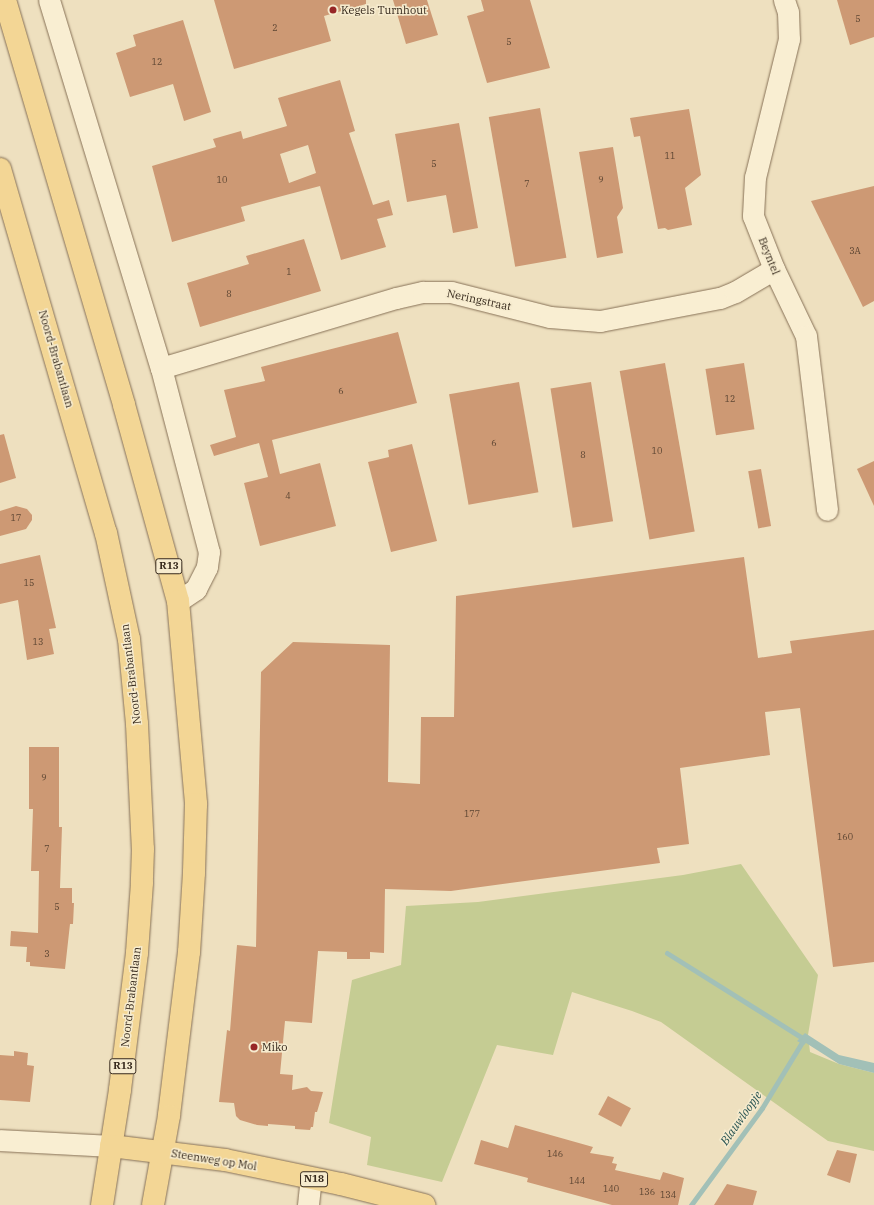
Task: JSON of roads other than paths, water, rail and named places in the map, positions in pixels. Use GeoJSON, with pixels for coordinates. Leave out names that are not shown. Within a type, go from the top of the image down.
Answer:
{"type":"FeatureCollection","features":[{"type":"Feature","properties":{"kind":"main road","name":"R13"},"geometry":{"type":"LineString","coordinates":[[4,0],[124,405],[178,601],[196,812],[189,952],[169,1116],[153,1205]]}},
{"type":"Feature","properties":{"kind":"main road","name":"Noord-Brabantlaan"},"geometry":{"type":"LineString","coordinates":[[0,169],[106,533],[129,639],[138,748],[143,849],[142,883],[137,952],[111,1146]]}},
{"type":"Feature","properties":{"kind":"main road","name":"R13"},"geometry":{"type":"LineString","coordinates":[[102,1205],[111,1146]]}},
{"type":"Feature","properties":{"kind":"main road","name":"Steenweg op Mol"},"geometry":{"type":"LineString","coordinates":[[111,1146],[225,1160],[311,1178],[424,1205]]}},
{"type":"Feature","properties":{"kind":"street"},"geometry":{"type":"LineString","coordinates":[[49,0],[161,368],[209,552],[207,567],[196,589],[178,601]]}},
{"type":"Feature","properties":{"kind":"street","name":"Beyntel"},"geometry":{"type":"LineString","coordinates":[[784,0],[788,12],[789,39],[755,177],[753,216],[774,269],[806,336],[827,510]]}},
{"type":"Feature","properties":{"kind":"street","name":"Neringstraat"},"geometry":{"type":"LineString","coordinates":[[161,368],[396,298],[423,292],[451,292],[550,317],[600,321],[720,298],[735,292],[774,269]]}},
{"type":"Feature","properties":{"kind":"street","name":"Steenweg op Mol"},"geometry":{"type":"LineString","coordinates":[[0,1140],[111,1146]]}},
{"type":"Feature","properties":{"kind":"street"},"geometry":{"type":"LineString","coordinates":[[308,1205],[311,1178]]}},
{"type":"Feature","properties":{"kind":"water"},"geometry":{"type":"Polygon","coordinates":[[[805,1033],[839,1055],[874,1063],[874,1073],[839,1064],[806,1043],[804,1045],[797,1041],[805,1033]]]}},
{"type":"Feature","properties":{"kind":"waterway","name":"Blauwloopje"},"geometry":{"type":"LineString","coordinates":[[667,953],[804,1039]]}},
{"type":"Feature","properties":{"kind":"waterway","name":"Blauwloopje"},"geometry":{"type":"LineString","coordinates":[[691,1205],[762,1108],[804,1039],[805,1040]]}},
{"type":"Feature","properties":{"kind":"place","name":"Kegels Turnhout"},"geometry":{"type":"Point","coordinates":[333,10]}},
{"type":"Feature","properties":{"kind":"place","name":"Miko"},"geometry":{"type":"Point","coordinates":[254,1047]}}]}
